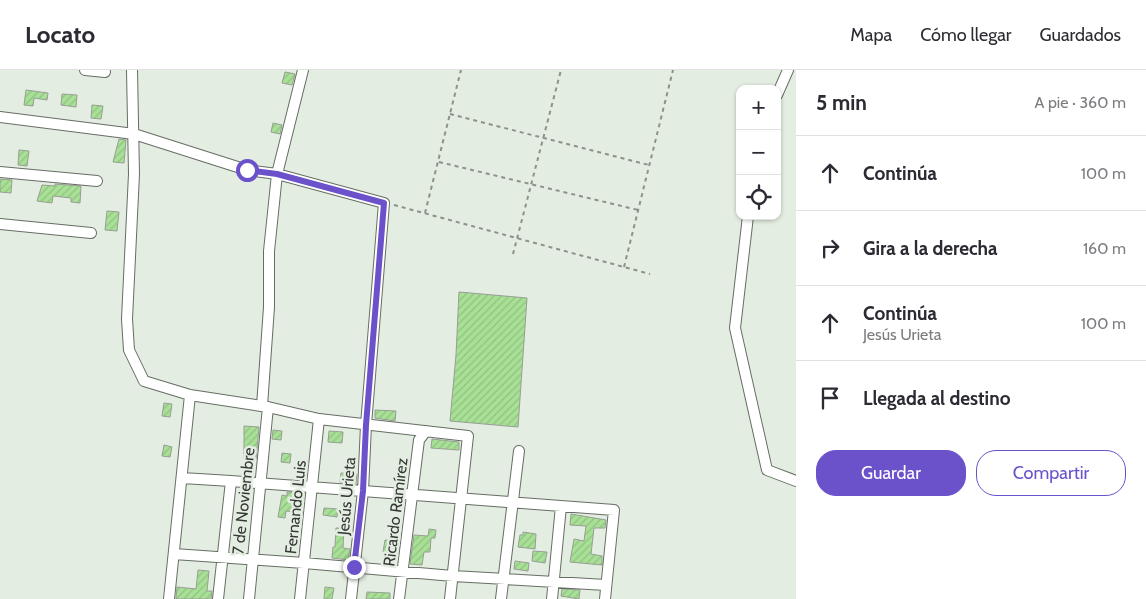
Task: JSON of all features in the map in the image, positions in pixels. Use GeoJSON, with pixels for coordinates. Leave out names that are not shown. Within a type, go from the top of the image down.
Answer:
{"type":"FeatureCollection","features":[{"type":"Feature","properties":{"kind":"street"},"geometry":{"type":"LineString","coordinates":[[85,70],[105,72]]}},
{"type":"Feature","properties":{"kind":"street"},"geometry":{"type":"LineString","coordinates":[[132,70],[134,134],[127,319],[129,350],[144,380],[190,395],[265,406],[319,419],[468,436],[450,599]]}},
{"type":"Feature","properties":{"kind":"street","name":"7 de Noviembre"},"geometry":{"type":"LineString","coordinates":[[249,599],[265,406],[269,307],[268,251],[277,174],[303,70]]}},
{"type":"Feature","properties":{"kind":"street"},"geometry":{"type":"LineString","coordinates":[[781,86],[788,70]]}},
{"type":"Feature","properties":{"kind":"street"},"geometry":{"type":"LineString","coordinates":[[0,117],[134,134],[247,170],[277,174],[384,203]]}},
{"type":"Feature","properties":{"kind":"street"},"geometry":{"type":"LineString","coordinates":[[0,172],[97,181]]}},
{"type":"Feature","properties":{"kind":"street","name":"Jesús Urieta"},"geometry":{"type":"LineString","coordinates":[[351,599],[363,491],[366,425],[384,203]]}},
{"type":"Feature","properties":{"kind":"street"},"geometry":{"type":"LineString","coordinates":[[748,220],[735,328],[767,470],[796,481]]}},
{"type":"Feature","properties":{"kind":"street"},"geometry":{"type":"LineString","coordinates":[[0,224],[92,233]]}},
{"type":"Feature","properties":{"kind":"street"},"geometry":{"type":"LineString","coordinates":[[169,599],[190,395]]}},
{"type":"Feature","properties":{"kind":"street","name":"Fernando Luis"},"geometry":{"type":"LineString","coordinates":[[300,599],[319,419]]}},
{"type":"Feature","properties":{"kind":"street","name":"Ricardo Ramírez"},"geometry":{"type":"LineString","coordinates":[[399,599],[419,440],[426,432]]}},
{"type":"Feature","properties":{"kind":"street"},"geometry":{"type":"LineString","coordinates":[[501,599],[519,451]]}},
{"type":"Feature","properties":{"kind":"street"},"geometry":{"type":"LineString","coordinates":[[182,478],[614,510],[605,599]]}},
{"type":"Feature","properties":{"kind":"street"},"geometry":{"type":"LineString","coordinates":[[218,599],[231,481]]}},
{"type":"Feature","properties":{"kind":"street"},"geometry":{"type":"LineString","coordinates":[[552,599],[562,506]]}},
{"type":"Feature","properties":{"kind":"street"},"geometry":{"type":"LineString","coordinates":[[174,554],[304,562],[453,576],[554,580],[606,585]]}},
{"type":"Feature","properties":{"kind":"path"},"geometry":{"type":"LineString","coordinates":[[425,213],[461,70]]}},
{"type":"Feature","properties":{"kind":"path"},"geometry":{"type":"LineString","coordinates":[[513,254],[562,70]]}},
{"type":"Feature","properties":{"kind":"path"},"geometry":{"type":"LineString","coordinates":[[624,267],[673,70]]}},
{"type":"Feature","properties":{"kind":"path"},"geometry":{"type":"LineString","coordinates":[[450,114],[649,165]]}},
{"type":"Feature","properties":{"kind":"path"},"geometry":{"type":"LineString","coordinates":[[439,162],[638,210]]}},
{"type":"Feature","properties":{"kind":"path"},"geometry":{"type":"LineString","coordinates":[[384,203],[650,274]]}},
{"type":"Feature","properties":{"kind":"building"},"geometry":{"type":"Polygon","coordinates":[[[285,72],[295,74],[292,85],[282,83],[285,72]]]}},
{"type":"Feature","properties":{"kind":"building"},"geometry":{"type":"Polygon","coordinates":[[[26,90],[48,93],[47,100],[34,98],[33,106],[24,105],[26,90]]]}},
{"type":"Feature","properties":{"kind":"building"},"geometry":{"type":"Polygon","coordinates":[[[62,94],[77,95],[76,107],[61,105],[62,94]]]}},
{"type":"Feature","properties":{"kind":"building"},"geometry":{"type":"Polygon","coordinates":[[[92,105],[103,106],[101,119],[91,118],[92,105]]]}},
{"type":"Feature","properties":{"kind":"building"},"geometry":{"type":"Polygon","coordinates":[[[273,123],[282,125],[280,134],[271,132],[273,123]]]}},
{"type":"Feature","properties":{"kind":"building"},"geometry":{"type":"Polygon","coordinates":[[[119,139],[126,140],[124,163],[113,162],[119,139]]]}},
{"type":"Feature","properties":{"kind":"building"},"geometry":{"type":"Polygon","coordinates":[[[19,150],[29,151],[27,166],[18,165],[19,150]]]}},
{"type":"Feature","properties":{"kind":"building"},"geometry":{"type":"Polygon","coordinates":[[[0,179],[12,180],[11,193],[0,192],[0,179]]]}},
{"type":"Feature","properties":{"kind":"building"},"geometry":{"type":"Polygon","coordinates":[[[55,184],[81,186],[80,203],[71,202],[71,198],[53,196],[52,203],[37,201],[42,185],[55,186],[55,184]]]}},
{"type":"Feature","properties":{"kind":"building"},"geometry":{"type":"Polygon","coordinates":[[[107,211],[119,212],[117,231],[105,230],[107,211]]]}},
{"type":"Feature","properties":{"kind":"building"},"geometry":{"type":"Polygon","coordinates":[[[459,292],[527,298],[518,427],[450,421],[459,292]]]}},
{"type":"Feature","properties":{"kind":"building"},"geometry":{"type":"Polygon","coordinates":[[[164,403],[172,404],[170,417],[162,416],[164,403]]]}},
{"type":"Feature","properties":{"kind":"building"},"geometry":{"type":"Polygon","coordinates":[[[375,410],[396,411],[395,421],[375,418],[375,410]]]}},
{"type":"Feature","properties":{"kind":"building"},"geometry":{"type":"Polygon","coordinates":[[[244,426],[259,427],[256,459],[244,458],[244,426]]]}},
{"type":"Feature","properties":{"kind":"building"},"geometry":{"type":"Polygon","coordinates":[[[273,430],[282,431],[281,440],[272,439],[273,430]]]}},
{"type":"Feature","properties":{"kind":"building"},"geometry":{"type":"Polygon","coordinates":[[[329,431],[343,432],[342,443],[328,442],[329,431]]]}},
{"type":"Feature","properties":{"kind":"building"},"geometry":{"type":"Polygon","coordinates":[[[432,439],[459,442],[459,450],[431,448],[432,439]]]}},
{"type":"Feature","properties":{"kind":"building"},"geometry":{"type":"Polygon","coordinates":[[[164,445],[172,447],[170,457],[162,456],[164,445]]]}},
{"type":"Feature","properties":{"kind":"building"},"geometry":{"type":"Polygon","coordinates":[[[282,453],[291,454],[290,463],[281,462],[282,453]]]}},
{"type":"Feature","properties":{"kind":"building"},"geometry":{"type":"Polygon","coordinates":[[[341,473],[357,474],[356,484],[340,482],[341,473]]]}},
{"type":"Feature","properties":{"kind":"building"},"geometry":{"type":"Polygon","coordinates":[[[287,492],[304,493],[302,513],[286,511],[285,518],[278,517],[282,495],[287,496],[287,492]]]}},
{"type":"Feature","properties":{"kind":"building"},"geometry":{"type":"Polygon","coordinates":[[[324,508],[338,509],[337,517],[323,515],[324,508]]]}},
{"type":"Feature","properties":{"kind":"building"},"geometry":{"type":"Polygon","coordinates":[[[571,514],[606,520],[605,528],[594,528],[591,554],[602,556],[602,565],[570,562],[574,539],[584,541],[586,526],[570,525],[571,514]]]}},
{"type":"Feature","properties":{"kind":"building"},"geometry":{"type":"Polygon","coordinates":[[[336,528],[344,528],[343,548],[350,549],[348,560],[332,558],[333,547],[335,547],[336,528]]]}},
{"type":"Feature","properties":{"kind":"building"},"geometry":{"type":"Polygon","coordinates":[[[429,529],[436,530],[435,538],[431,538],[430,552],[424,552],[422,565],[410,564],[414,535],[428,536],[429,529]]]}},
{"type":"Feature","properties":{"kind":"building"},"geometry":{"type":"Polygon","coordinates":[[[523,532],[536,534],[535,549],[518,547],[520,535],[523,535],[523,532]]]}},
{"type":"Feature","properties":{"kind":"building"},"geometry":{"type":"Polygon","coordinates":[[[385,540],[397,541],[396,554],[383,552],[385,540]]]}},
{"type":"Feature","properties":{"kind":"building"},"geometry":{"type":"Polygon","coordinates":[[[533,551],[547,552],[545,563],[532,561],[533,551]]]}},
{"type":"Feature","properties":{"kind":"building"},"geometry":{"type":"Polygon","coordinates":[[[515,561],[529,563],[528,571],[514,569],[515,561]]]}},
{"type":"Feature","properties":{"kind":"building"},"geometry":{"type":"Polygon","coordinates":[[[198,570],[209,571],[207,591],[212,591],[211,599],[176,599],[177,587],[196,589],[198,570]]]}},
{"type":"Feature","properties":{"kind":"building"},"geometry":{"type":"Polygon","coordinates":[[[325,587],[334,588],[332,599],[324,599],[325,587]]]}},
{"type":"Feature","properties":{"kind":"building"},"geometry":{"type":"Polygon","coordinates":[[[562,589],[580,590],[579,599],[561,596],[562,589]]]}},
{"type":"Feature","properties":{"kind":"building"},"geometry":{"type":"Polygon","coordinates":[[[367,592],[390,593],[390,599],[366,599],[367,592]]]}},
{"type":"Feature","properties":{"kind":"route"},"geometry":{"type":"LineString","coordinates":[[247,170],[277,174],[384,203],[366,425],[363,491],[354,567]]}}]}
